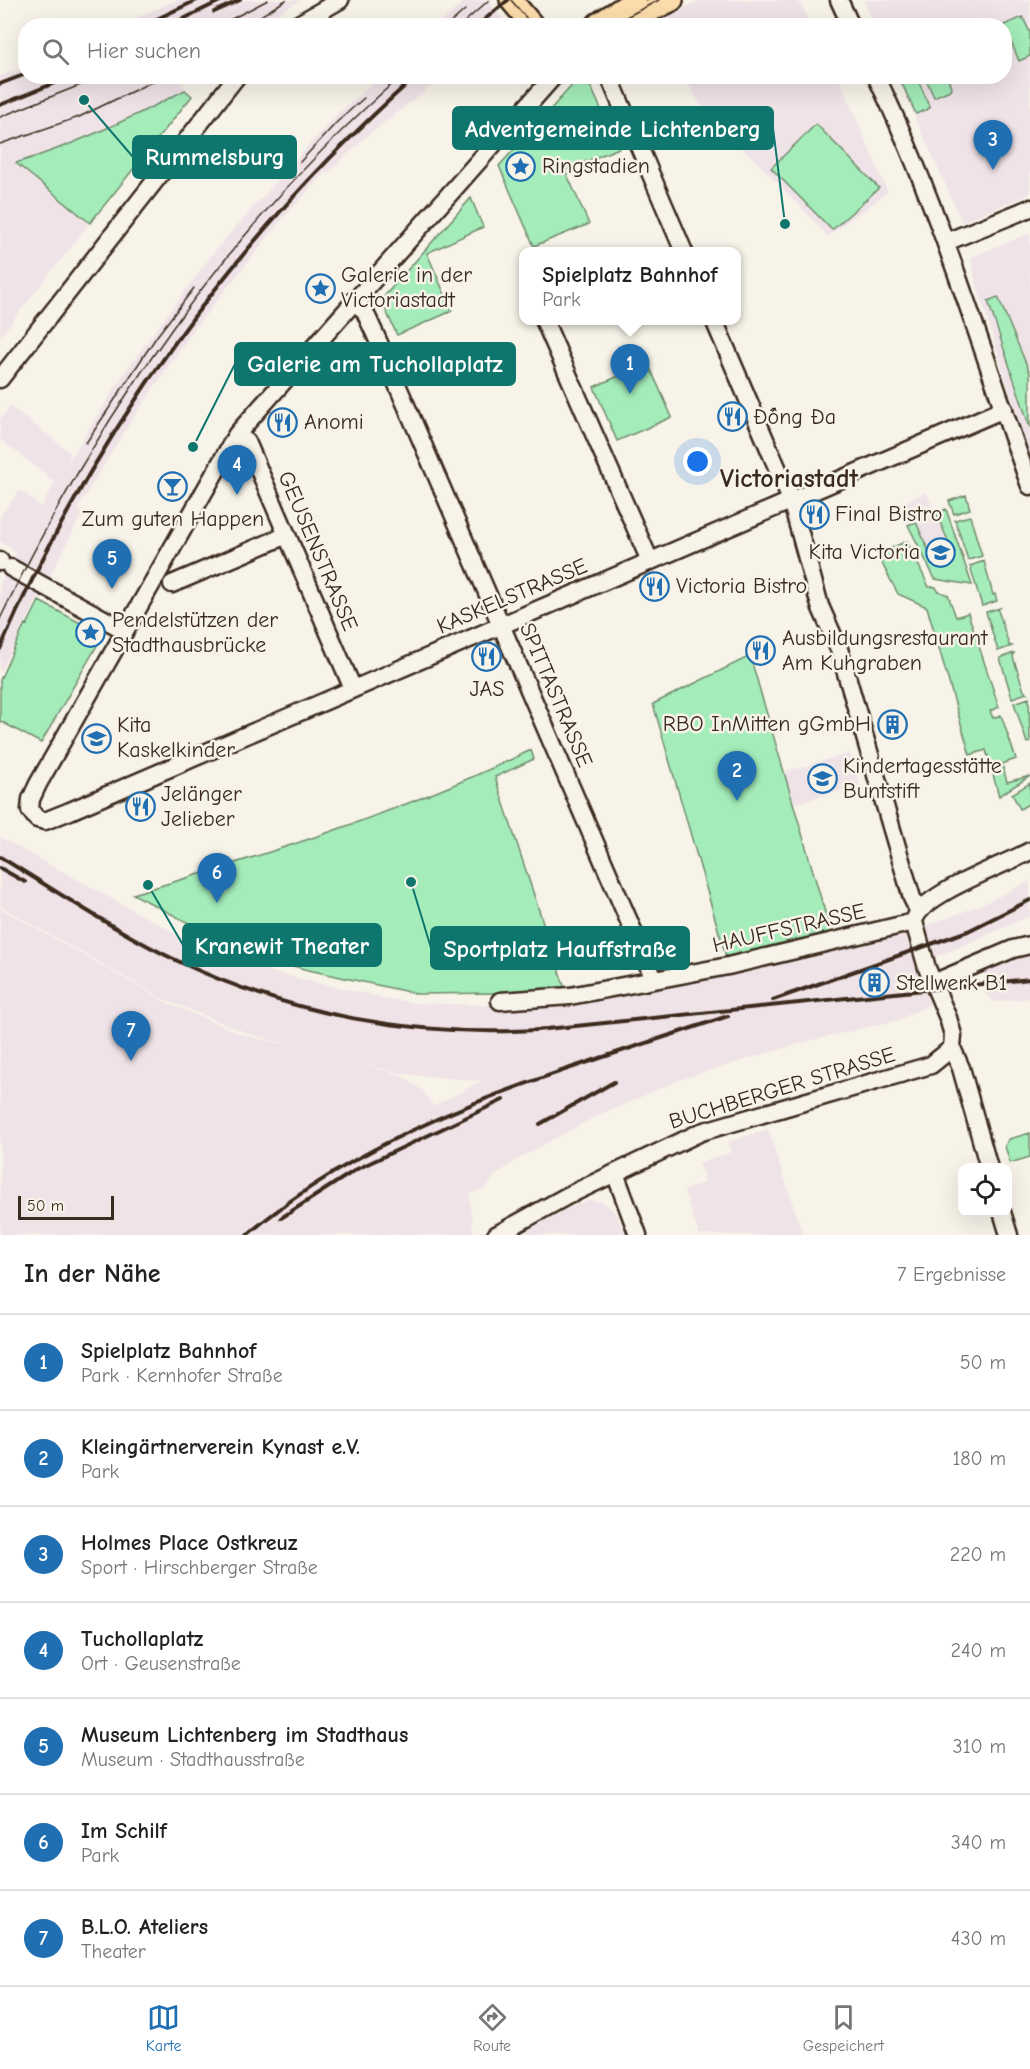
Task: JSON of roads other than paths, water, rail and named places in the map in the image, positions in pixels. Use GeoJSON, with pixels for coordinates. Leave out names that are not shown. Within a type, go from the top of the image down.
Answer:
{"type":"FeatureCollection","features":[{"type":"Feature","properties":{"kind":"main road"},"geometry":{"type":"LineString","coordinates":[[511,0],[526,18]]}},
{"type":"Feature","properties":{"kind":"main road"},"geometry":{"type":"LineString","coordinates":[[609,18],[636,0]]}},
{"type":"Feature","properties":{"kind":"main road"},"geometry":{"type":"LineString","coordinates":[[635,18],[672,0]]}},
{"type":"Feature","properties":{"kind":"street"},"geometry":{"type":"LineString","coordinates":[[309,18],[340,0]]}},
{"type":"Feature","properties":{"kind":"street"},"geometry":{"type":"LineString","coordinates":[[839,0],[847,18]]}},
{"type":"Feature","properties":{"kind":"street"},"geometry":{"type":"LineString","coordinates":[[0,379],[231,84]]}},
{"type":"Feature","properties":{"kind":"street"},"geometry":{"type":"LineString","coordinates":[[4,564],[124,630],[237,434],[547,84]]}},
{"type":"Feature","properties":{"kind":"street"},"geometry":{"type":"LineString","coordinates":[[612,84],[682,247]]}},
{"type":"Feature","properties":{"kind":"street"},"geometry":{"type":"LineString","coordinates":[[880,84],[902,131],[946,242],[1004,409],[1024,449],[1030,486]]}},
{"type":"Feature","properties":{"kind":"street"},"geometry":{"type":"LineString","coordinates":[[946,242],[1030,208]]}},
{"type":"Feature","properties":{"kind":"street","name":"SPITTASTRASSE"},"geometry":{"type":"LineString","coordinates":[[353,301],[364,310],[654,979]]}},
{"type":"Feature","properties":{"kind":"street"},"geometry":{"type":"LineString","coordinates":[[546,325],[650,561]]}},
{"type":"Feature","properties":{"kind":"street"},"geometry":{"type":"LineString","coordinates":[[716,325],[791,500],[820,606],[839,649],[908,885],[933,983],[948,1018],[953,1035],[952,1048],[961,1068],[988,1163]]}},
{"type":"Feature","properties":{"kind":"street","name":"KASKELSTRASSE"},"geometry":{"type":"LineString","coordinates":[[124,630],[31,799],[30,810],[38,819],[45,821],[1004,409]]}},
{"type":"Feature","properties":{"kind":"street","name":"GEUSENSTRASSE"},"geometry":{"type":"LineString","coordinates":[[237,434],[246,442],[353,689]]}},
{"type":"Feature","properties":{"kind":"street"},"geometry":{"type":"LineString","coordinates":[[172,584],[287,535]]}},
{"type":"Feature","properties":{"kind":"street","name":"HAUFFSTRASSE"},"geometry":{"type":"LineString","coordinates":[[500,1001],[570,996],[728,966],[916,916],[940,895],[1030,851]]}},
{"type":"Feature","properties":{"kind":"street"},"geometry":{"type":"LineString","coordinates":[[933,983],[1013,949],[1030,945]]}},
{"type":"Feature","properties":{"kind":"street","name":"BUCHBERGER STRASSE"},"geometry":{"type":"LineString","coordinates":[[496,1235],[615,1173],[701,1132],[931,1065],[952,1048]]}},
{"type":"Feature","properties":{"kind":"street"},"geometry":{"type":"LineString","coordinates":[[615,1173],[638,1235]]}},
{"type":"Feature","properties":{"kind":"street"},"geometry":{"type":"LineString","coordinates":[[1004,1217],[1009,1235]]}},
{"type":"Feature","properties":{"kind":"tram line"},"geometry":{"type":"LineString","coordinates":[[233,18],[268,0]]}},
{"type":"Feature","properties":{"kind":"tram line"},"geometry":{"type":"LineString","coordinates":[[258,18],[286,0]]}},
{"type":"Feature","properties":{"kind":"tram line"},"geometry":{"type":"LineString","coordinates":[[469,18],[489,0]]}},
{"type":"Feature","properties":{"kind":"tram line"},"geometry":{"type":"LineString","coordinates":[[511,0],[526,18]]}},
{"type":"Feature","properties":{"kind":"tram line"},"geometry":{"type":"LineString","coordinates":[[624,18],[659,0]]}},
{"type":"Feature","properties":{"kind":"tram line"},"geometry":{"type":"LineString","coordinates":[[456,18],[465,10]]}},
{"type":"Feature","properties":{"kind":"tram line"},"geometry":{"type":"LineString","coordinates":[[0,117],[83,84]]}},
{"type":"Feature","properties":{"kind":"tram line"},"geometry":{"type":"LineString","coordinates":[[0,144],[79,117],[147,84]]}},
{"type":"Feature","properties":{"kind":"tram line"},"geometry":{"type":"LineString","coordinates":[[0,619],[79,470],[173,327],[225,259],[281,195],[339,133],[392,84]]}},
{"type":"Feature","properties":{"kind":"tram line"},"geometry":{"type":"LineString","coordinates":[[300,162],[337,122],[364,98]]}},
{"type":"Feature","properties":{"kind":"tram line"},"geometry":{"type":"LineString","coordinates":[[86,443],[157,336],[194,288]]}},
{"type":"Feature","properties":{"kind":"railway"},"geometry":{"type":"LineString","coordinates":[[159,18],[197,0]]}},
{"type":"Feature","properties":{"kind":"railway"},"geometry":{"type":"LineString","coordinates":[[185,18],[222,0]]}},
{"type":"Feature","properties":{"kind":"railway"},"geometry":{"type":"LineString","coordinates":[[214,12],[240,0]]}},
{"type":"Feature","properties":{"kind":"railway"},"geometry":{"type":"LineString","coordinates":[[487,18],[508,0]]}},
{"type":"Feature","properties":{"kind":"railway"},"geometry":{"type":"LineString","coordinates":[[0,84],[18,77]]}},
{"type":"Feature","properties":{"kind":"railway"},"geometry":{"type":"LineString","coordinates":[[0,105],[52,84]]}},
{"type":"Feature","properties":{"kind":"railway"},"geometry":{"type":"LineString","coordinates":[[0,649],[38,568],[80,490],[126,414],[177,340],[231,269],[289,202],[351,137],[407,84]]}},
{"type":"Feature","properties":{"kind":"railway"},"geometry":{"type":"LineString","coordinates":[[0,857],[135,939],[224,981],[310,1009],[400,1026],[446,1030],[537,1030],[1030,979]]}},
{"type":"Feature","properties":{"kind":"railway"},"geometry":{"type":"LineString","coordinates":[[0,868],[25,882]]}},
{"type":"Feature","properties":{"kind":"railway"},"geometry":{"type":"LineString","coordinates":[[773,1000],[968,931],[1030,900]]}},
{"type":"Feature","properties":{"kind":"railway"},"geometry":{"type":"LineString","coordinates":[[247,1235],[300,1194],[356,1159],[415,1129],[538,1079],[728,1016]]}},
{"type":"Feature","properties":{"kind":"railway"},"geometry":{"type":"LineString","coordinates":[[540,1124],[614,1082]]}},
{"type":"Feature","properties":{"kind":"railway"},"geometry":{"type":"LineString","coordinates":[[281,1218],[357,1169],[503,1100]]}},
{"type":"Feature","properties":{"kind":"place","name":"Rummelsburg"},"geometry":{"type":"Point","coordinates":[84,100]}},
{"type":"Feature","properties":{"kind":"place","name":"Ringstadien"},"geometry":{"type":"Point","coordinates":[521,166]}},
{"type":"Feature","properties":{"kind":"place","name":"Holmes Place Ostkreuz"},"geometry":{"type":"Point","coordinates":[993,170]}},
{"type":"Feature","properties":{"kind":"place","name":"Adventgemeinde Lichtenberg"},"geometry":{"type":"Point","coordinates":[785,224]}},
{"type":"Feature","properties":{"kind":"place","name":"Galerie in der Victoriastadt"},"geometry":{"type":"Point","coordinates":[320,288]}},
{"type":"Feature","properties":{"kind":"place","name":"Spielplatz Bahnhof"},"geometry":{"type":"Point","coordinates":[630,394]}},
{"type":"Feature","properties":{"kind":"place","name":"Đống Đa"},"geometry":{"type":"Point","coordinates":[732,417]}},
{"type":"Feature","properties":{"kind":"place","name":"Anomi"},"geometry":{"type":"Point","coordinates":[283,422]}},
{"type":"Feature","properties":{"kind":"place","name":"Galerie am Tuchollaplatz"},"geometry":{"type":"Point","coordinates":[193,447]}},
{"type":"Feature","properties":{"kind":"place","name":"Zum guten Happen"},"geometry":{"type":"Point","coordinates":[173,487]}},
{"type":"Feature","properties":{"kind":"place","name":"Tuchollaplatz"},"geometry":{"type":"Point","coordinates":[237,495]}},
{"type":"Feature","properties":{"kind":"place","name":"Final Bistro"},"geometry":{"type":"Point","coordinates":[814,514]}},
{"type":"Feature","properties":{"kind":"place","name":"Kita Victoria"},"geometry":{"type":"Point","coordinates":[941,552]}},
{"type":"Feature","properties":{"kind":"place","name":"Victoria Bistro"},"geometry":{"type":"Point","coordinates":[655,586]}},
{"type":"Feature","properties":{"kind":"place","name":"Museum Lichtenberg im Stadthaus"},"geometry":{"type":"Point","coordinates":[112,589]}},
{"type":"Feature","properties":{"kind":"place","name":"Pendelstützen der Stadthausbrücke"},"geometry":{"type":"Point","coordinates":[91,633]}},
{"type":"Feature","properties":{"kind":"place","name":"Ausbildungsrestaurant Am Kuhgraben"},"geometry":{"type":"Point","coordinates":[761,651]}},
{"type":"Feature","properties":{"kind":"place","name":"JAS"},"geometry":{"type":"Point","coordinates":[487,657]}},
{"type":"Feature","properties":{"kind":"place","name":"RBO InMitten gGmbH"},"geometry":{"type":"Point","coordinates":[892,724]}},
{"type":"Feature","properties":{"kind":"place","name":"Kita Kaskelkinder"},"geometry":{"type":"Point","coordinates":[96,738]}},
{"type":"Feature","properties":{"kind":"place","name":"Kindertagesstätte Buntstift"},"geometry":{"type":"Point","coordinates":[822,779]}},
{"type":"Feature","properties":{"kind":"place","name":"Kleingärtnerverein Kynast e.V."},"geometry":{"type":"Point","coordinates":[737,801]}},
{"type":"Feature","properties":{"kind":"place","name":"Jelänger Jelieber"},"geometry":{"type":"Point","coordinates":[140,807]}},
{"type":"Feature","properties":{"kind":"place","name":"Sportplatz Hauffstraße"},"geometry":{"type":"Point","coordinates":[411,882]}},
{"type":"Feature","properties":{"kind":"place","name":"Kranewit Theater"},"geometry":{"type":"Point","coordinates":[148,885]}},
{"type":"Feature","properties":{"kind":"place","name":"Im Schilf"},"geometry":{"type":"Point","coordinates":[217,903]}},
{"type":"Feature","properties":{"kind":"place","name":"Stellwerk B1"},"geometry":{"type":"Point","coordinates":[875,983]}},
{"type":"Feature","properties":{"kind":"place","name":"B.L.O. Ateliers"},"geometry":{"type":"Point","coordinates":[131,1061]}},
{"type":"Feature","properties":{"kind":"district","name":"Victoriastadt"},"geometry":{"type":"Point","coordinates":[789,479]}}]}
